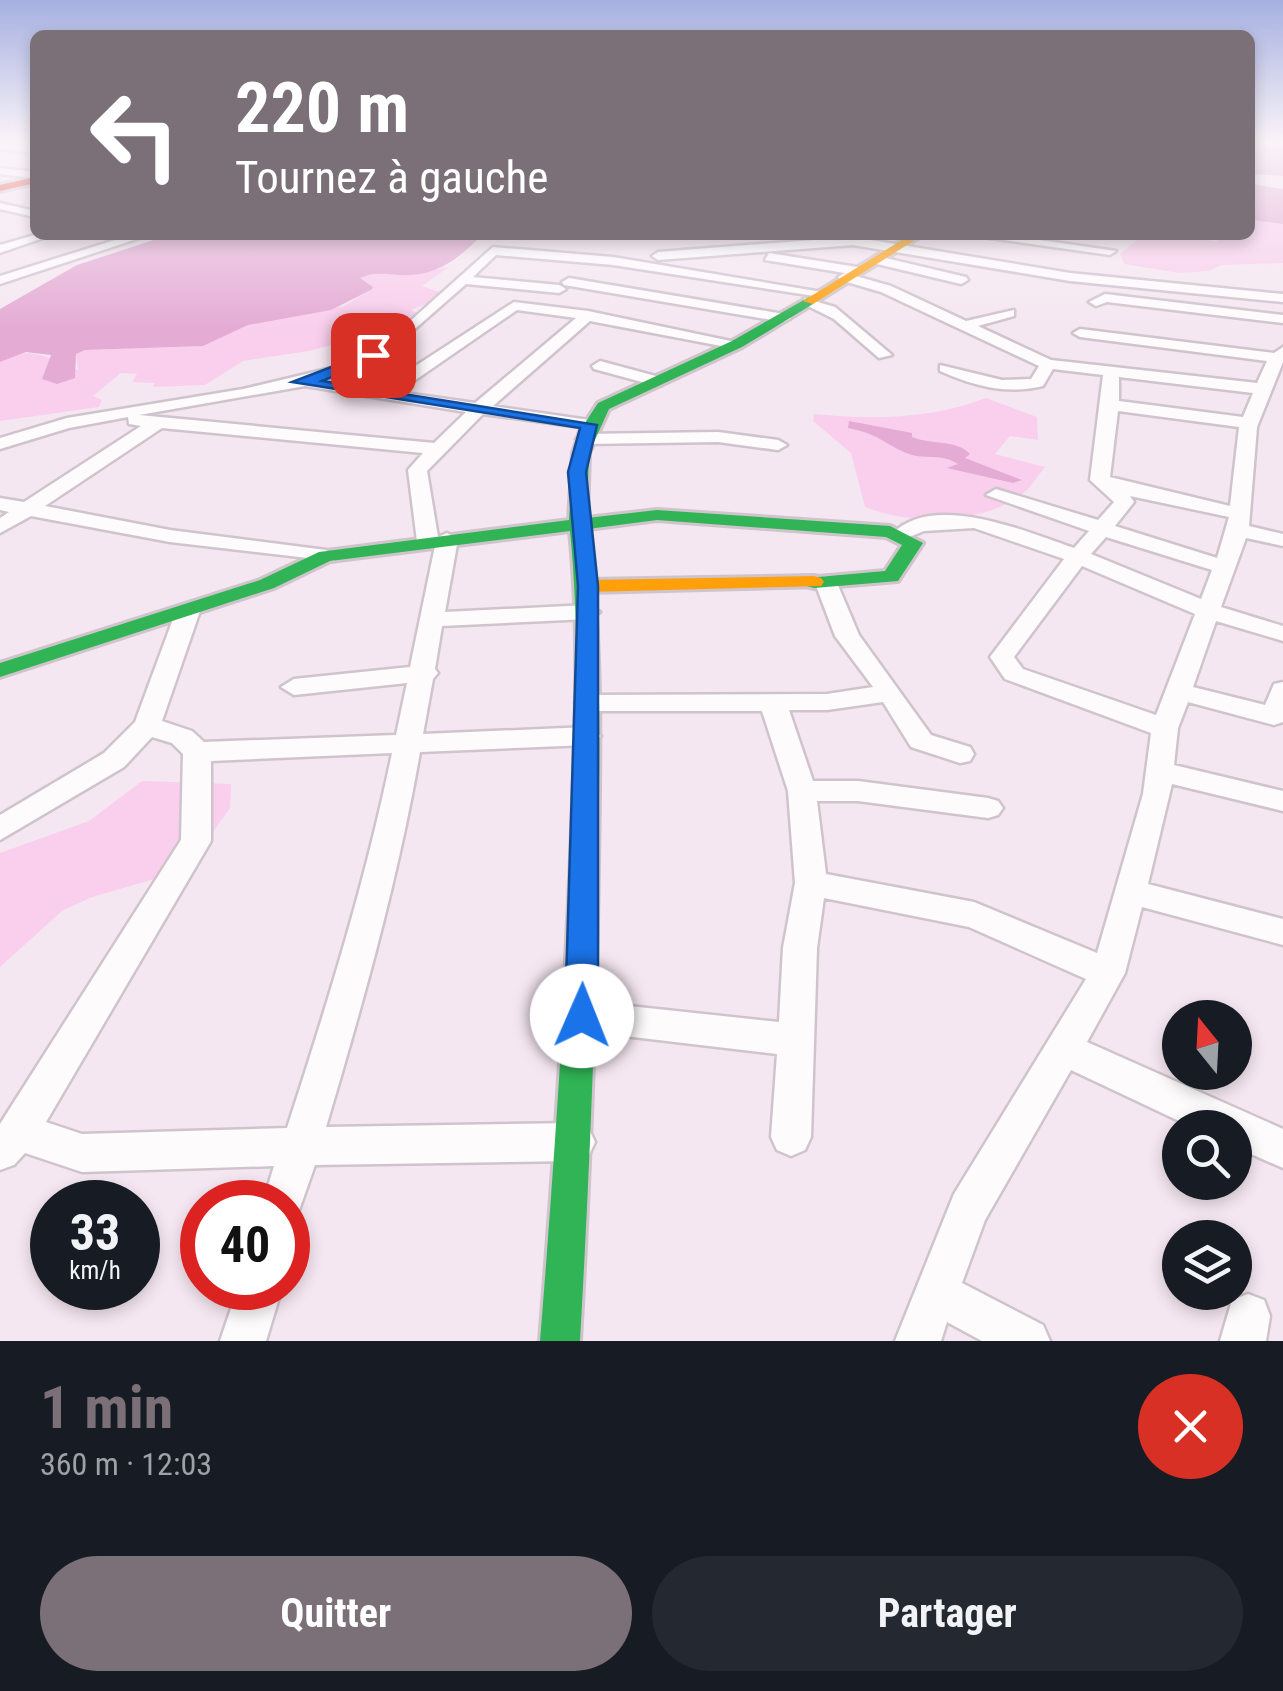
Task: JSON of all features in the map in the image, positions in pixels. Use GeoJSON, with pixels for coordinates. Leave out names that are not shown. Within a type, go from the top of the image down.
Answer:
{"type":"FeatureCollection","features":[{"type":"Feature","properties":{"kind":"street"},"geometry":{"type":"LineString","coordinates":[[0,206],[29,213]]}},
{"type":"Feature","properties":{"kind":"street"},"geometry":{"type":"LineString","coordinates":[[0,218],[29,213]]}},
{"type":"Feature","properties":{"kind":"street"},"geometry":{"type":"LineString","coordinates":[[0,249],[30,240]]}},
{"type":"Feature","properties":{"kind":"street"},"geometry":{"type":"LineString","coordinates":[[0,280],[128,240]]}},
{"type":"Feature","properties":{"kind":"street"},"geometry":{"type":"LineString","coordinates":[[0,444],[115,416],[338,372],[415,328],[501,240]]}},
{"type":"Feature","properties":{"kind":"street"},"geometry":{"type":"LineString","coordinates":[[534,306],[607,260],[730,251],[793,240],[910,241],[1070,277],[1283,298]]}},
{"type":"Feature","properties":{"kind":"street"},"geometry":{"type":"LineString","coordinates":[[1017,240],[1110,251]]}},
{"type":"Feature","properties":{"kind":"street"},"geometry":{"type":"LineString","coordinates":[[560,1341],[582,1016],[588,586],[577,472],[587,432],[603,406],[737,344],[910,241]]}},
{"type":"Feature","properties":{"kind":"street"},"geometry":{"type":"LineString","coordinates":[[492,250],[607,260],[815,297],[830,307],[856,336],[884,355]]}},
{"type":"Feature","properties":{"kind":"street"},"geometry":{"type":"LineString","coordinates":[[730,251],[961,280]]}},
{"type":"Feature","properties":{"kind":"street"},"geometry":{"type":"LineString","coordinates":[[859,270],[886,289],[1048,364],[1262,389]]}},
{"type":"Feature","properties":{"kind":"street"},"geometry":{"type":"LineString","coordinates":[[462,280],[564,285],[784,318]]}},
{"type":"Feature","properties":{"kind":"street"},"geometry":{"type":"LineString","coordinates":[[1096,302],[1105,298],[1283,319]]}},
{"type":"Feature","properties":{"kind":"street"},"geometry":{"type":"LineString","coordinates":[[382,396],[508,308],[534,306],[737,344]]}},
{"type":"Feature","properties":{"kind":"street"},"geometry":{"type":"LineString","coordinates":[[962,326],[1009,312]]}},
{"type":"Feature","properties":{"kind":"street"},"geometry":{"type":"LineString","coordinates":[[289,1180],[338,1026],[425,674],[438,540],[415,477],[435,449],[588,315]]}},
{"type":"Feature","properties":{"kind":"street"},"geometry":{"type":"LineString","coordinates":[[918,1341],[970,1209],[1060,1048],[1108,973],[1157,794],[1164,728],[1238,522],[1250,423],[1262,389],[1281,355],[1080,334]]}},
{"type":"Feature","properties":{"kind":"street"},"geometry":{"type":"LineString","coordinates":[[946,368],[982,381],[1020,387],[1036,383],[1048,364]]}},
{"type":"Feature","properties":{"kind":"street"},"geometry":{"type":"LineString","coordinates":[[600,366],[658,381]]}},
{"type":"Feature","properties":{"kind":"street"},"geometry":{"type":"LineString","coordinates":[[1111,371],[1113,406],[1102,449],[1100,480],[1238,522],[1283,540]]}},
{"type":"Feature","properties":{"kind":"street"},"geometry":{"type":"LineString","coordinates":[[299,382],[382,396],[482,406],[587,432],[718,437],[778,445]]}},
{"type":"Feature","properties":{"kind":"street"},"geometry":{"type":"LineString","coordinates":[[1113,406],[1250,423]]}},
{"type":"Feature","properties":{"kind":"street"},"geometry":{"type":"LineString","coordinates":[[115,416],[156,424],[435,449]]}},
{"type":"Feature","properties":{"kind":"street"},"geometry":{"type":"LineString","coordinates":[[0,528],[156,424]]}},
{"type":"Feature","properties":{"kind":"street"},"geometry":{"type":"LineString","coordinates":[[1114,487],[1124,502],[1040,602],[1002,657],[1014,674],[1164,728]]}},
{"type":"Feature","properties":{"kind":"street"},"geometry":{"type":"LineString","coordinates":[[996,495],[1224,567]]}},
{"type":"Feature","properties":{"kind":"street"},"geometry":{"type":"LineString","coordinates":[[0,504],[170,536],[326,556],[579,522],[674,516],[902,534],[920,524],[976,522],[1079,558],[1209,611],[1283,634]]}},
{"type":"Feature","properties":{"kind":"street"},"geometry":{"type":"LineString","coordinates":[[588,586],[826,583],[891,577],[913,544],[902,534]]}},
{"type":"Feature","properties":{"kind":"street"},"geometry":{"type":"LineString","coordinates":[[0,670],[267,584],[326,556]]}},
{"type":"Feature","properties":{"kind":"street"},"geometry":{"type":"LineString","coordinates":[[826,583],[847,636],[927,747],[960,754]]}},
{"type":"Feature","properties":{"kind":"street"},"geometry":{"type":"LineString","coordinates":[[0,829],[114,760],[147,726],[188,611]]}},
{"type":"Feature","properties":{"kind":"street"},"geometry":{"type":"LineString","coordinates":[[431,620],[588,612]]}},
{"type":"Feature","properties":{"kind":"street"},"geometry":{"type":"LineString","coordinates":[[294,687],[425,674]]}},
{"type":"Feature","properties":{"kind":"street"},"geometry":{"type":"LineString","coordinates":[[1176,690],[1274,716],[1283,690]]}},
{"type":"Feature","properties":{"kind":"street"},"geometry":{"type":"LineString","coordinates":[[588,704],[774,703],[890,694]]}},
{"type":"Feature","properties":{"kind":"street"},"geometry":{"type":"LineString","coordinates":[[774,703],[802,791],[811,882],[800,948],[791,1137]]}},
{"type":"Feature","properties":{"kind":"street"},"geometry":{"type":"LineString","coordinates":[[147,726],[182,737],[197,752],[196,840],[9,1142],[82,1153],[576,1142]]}},
{"type":"Feature","properties":{"kind":"street"},"geometry":{"type":"LineString","coordinates":[[197,752],[588,736]]}},
{"type":"Feature","properties":{"kind":"street"},"geometry":{"type":"LineString","coordinates":[[1158,771],[1283,801]]}},
{"type":"Feature","properties":{"kind":"street"},"geometry":{"type":"LineString","coordinates":[[802,791],[858,791],[988,808]]}},
{"type":"Feature","properties":{"kind":"street"},"geometry":{"type":"LineString","coordinates":[[811,882],[974,916],[1108,973]]}},
{"type":"Feature","properties":{"kind":"street"},"geometry":{"type":"LineString","coordinates":[[1132,892],[1283,932]]}},
{"type":"Feature","properties":{"kind":"street"},"geometry":{"type":"LineString","coordinates":[[582,1016],[796,1040]]}},
{"type":"Feature","properties":{"kind":"street"},"geometry":{"type":"LineString","coordinates":[[1060,1048],[1283,1149]]}},
{"type":"Feature","properties":{"kind":"street"},"geometry":{"type":"LineString","coordinates":[[938,1293],[1027,1341]]}},
{"type":"Feature","properties":{"kind":"street"},"geometry":{"type":"LineString","coordinates":[[243,1341],[253,1310]]}},
{"type":"Feature","properties":{"kind":"shaded area"},"geometry":{"type":"Polygon","coordinates":[[[1255,204],[1283,204],[1283,224],[1255,221],[1255,204]]]}},
{"type":"Feature","properties":{"kind":"shaded area"},"geometry":{"type":"Polygon","coordinates":[[[1255,221],[1283,224],[1283,263],[1221,265],[1209,271],[1180,273],[1124,264],[1120,254],[1137,240],[1255,240],[1255,221]]]}},
{"type":"Feature","properties":{"kind":"shaded area"},"geometry":{"type":"Polygon","coordinates":[[[154,240],[476,240],[435,270],[412,275],[365,276],[360,278],[373,287],[371,290],[331,310],[248,325],[203,346],[85,350],[76,354],[75,378],[57,384],[42,379],[51,355],[26,352],[0,362],[0,309],[77,265],[154,240]]]}},
{"type":"Feature","properties":{"kind":"shaded area"},"geometry":{"type":"Polygon","coordinates":[[[449,267],[422,286],[448,295],[411,310],[429,319],[309,351],[243,361],[205,385],[153,387],[155,383],[132,382],[137,374],[121,373],[93,396],[102,400],[99,407],[0,421],[0,362],[12,356],[31,353],[78,370],[76,354],[85,350],[203,346],[248,325],[344,306],[371,290],[359,278],[449,267]]]}},
{"type":"Feature","properties":{"kind":"shaded area"},"geometry":{"type":"Polygon","coordinates":[[[986,398],[1037,417],[1038,440],[1010,436],[995,454],[1045,467],[1019,497],[964,517],[902,517],[865,507],[851,453],[813,421],[814,414],[923,414],[986,398]]]}},
{"type":"Feature","properties":{"kind":"shaded area"},"geometry":{"type":"Polygon","coordinates":[[[849,421],[958,446],[970,454],[965,458],[1022,480],[1013,483],[947,468],[958,464],[909,454],[875,436],[848,428],[849,421]]]}},
{"type":"Feature","properties":{"kind":"shaded area"},"geometry":{"type":"Polygon","coordinates":[[[142,781],[231,784],[230,808],[186,870],[92,897],[62,911],[0,967],[0,853],[89,821],[142,781]]]}},
{"type":"Feature","properties":{"kind":"traffic: fast"},"geometry":{"type":"LineString","coordinates":[[560,1341],[578,1028],[588,726],[588,612],[577,505],[581,453],[603,406],[737,344],[809,301]]}},
{"type":"Feature","properties":{"kind":"traffic: fast"},"geometry":{"type":"LineString","coordinates":[[0,670],[267,584],[326,556],[657,515],[890,532],[913,543],[891,577],[814,582]]}},
{"type":"Feature","properties":{"kind":"traffic: slow"},"geometry":{"type":"LineString","coordinates":[[809,301],[910,240]]}},
{"type":"Feature","properties":{"kind":"traffic: slow"},"geometry":{"type":"LineString","coordinates":[[588,586],[814,582]]}},
{"type":"Feature","properties":{"kind":"route"},"geometry":{"type":"LineString","coordinates":[[373,355],[338,372],[299,382],[382,396],[482,406],[588,425],[577,472],[588,586],[582,1016]]}}]}
